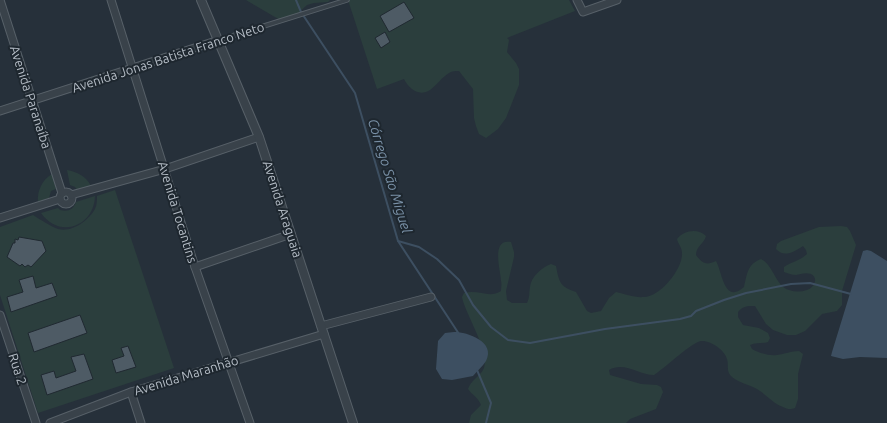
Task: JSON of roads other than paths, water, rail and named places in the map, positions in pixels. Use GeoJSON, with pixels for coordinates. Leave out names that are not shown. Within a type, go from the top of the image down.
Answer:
{"type":"FeatureCollection","features":[{"type":"Feature","properties":{"kind":"street","name":"Avenida Paranaíba"},"geometry":{"type":"LineString","coordinates":[[0,0],[61,196]]}},
{"type":"Feature","properties":{"kind":"street","name":"Avenida Tocantins"},"geometry":{"type":"LineString","coordinates":[[111,0],[195,267],[250,423]]}},
{"type":"Feature","properties":{"kind":"street","name":"Avenida Araguaia"},"geometry":{"type":"LineString","coordinates":[[202,0],[259,137],[353,423]]}},
{"type":"Feature","properties":{"kind":"street"},"geometry":{"type":"LineString","coordinates":[[577,0],[583,12],[617,0]]}},
{"type":"Feature","properties":{"kind":"street","name":"Avenida Jonas Batista Franco Neto"},"geometry":{"type":"LineString","coordinates":[[0,111],[219,40]]}},
{"type":"Feature","properties":{"kind":"street"},"geometry":{"type":"LineString","coordinates":[[0,218],[61,196],[67,192],[71,195],[165,169],[259,137]]}},
{"type":"Feature","properties":{"kind":"street"},"geometry":{"type":"LineString","coordinates":[[61,196],[62,202],[67,204],[71,199],[71,195]]}},
{"type":"Feature","properties":{"kind":"street"},"geometry":{"type":"LineString","coordinates":[[195,267],[291,234]]}},
{"type":"Feature","properties":{"kind":"street","name":"Avenida Maranhão"},"geometry":{"type":"LineString","coordinates":[[50,423],[131,392],[430,297]]}},
{"type":"Feature","properties":{"kind":"street","name":"Rua 2"},"geometry":{"type":"LineString","coordinates":[[0,315],[2,329],[36,423]]}},
{"type":"Feature","properties":{"kind":"street"},"geometry":{"type":"LineString","coordinates":[[131,392],[141,423]]}},
{"type":"Feature","properties":{"kind":"lane","name":"Avenida Jonas Batista Franco Neto"},"geometry":{"type":"LineString","coordinates":[[219,40],[347,0]]}},
{"type":"Feature","properties":{"kind":"water"},"geometry":{"type":"Polygon","coordinates":[[[867,250],[887,261],[887,358],[860,357],[843,359],[831,356],[863,251],[867,250]]]}},
{"type":"Feature","properties":{"kind":"water"},"geometry":{"type":"Polygon","coordinates":[[[460,332],[479,339],[487,348],[488,354],[485,363],[473,376],[452,380],[442,379],[436,369],[438,341],[445,333],[460,332]]]}},
{"type":"Feature","properties":{"kind":"waterway","name":"Córrego São Miguel"},"geometry":{"type":"LineString","coordinates":[[296,0],[301,12],[355,93],[398,241],[459,334]]}},
{"type":"Feature","properties":{"kind":"waterway"},"geometry":{"type":"LineString","coordinates":[[398,241],[419,247],[437,259],[459,280],[473,305],[491,327],[508,340],[530,343],[605,329],[680,319],[691,316],[696,311],[746,293],[791,284],[810,283],[851,294]]}},
{"type":"Feature","properties":{"kind":"waterway","name":"Córrego São Miguel"},"geometry":{"type":"LineString","coordinates":[[477,370],[491,403],[486,423]]}}]}
